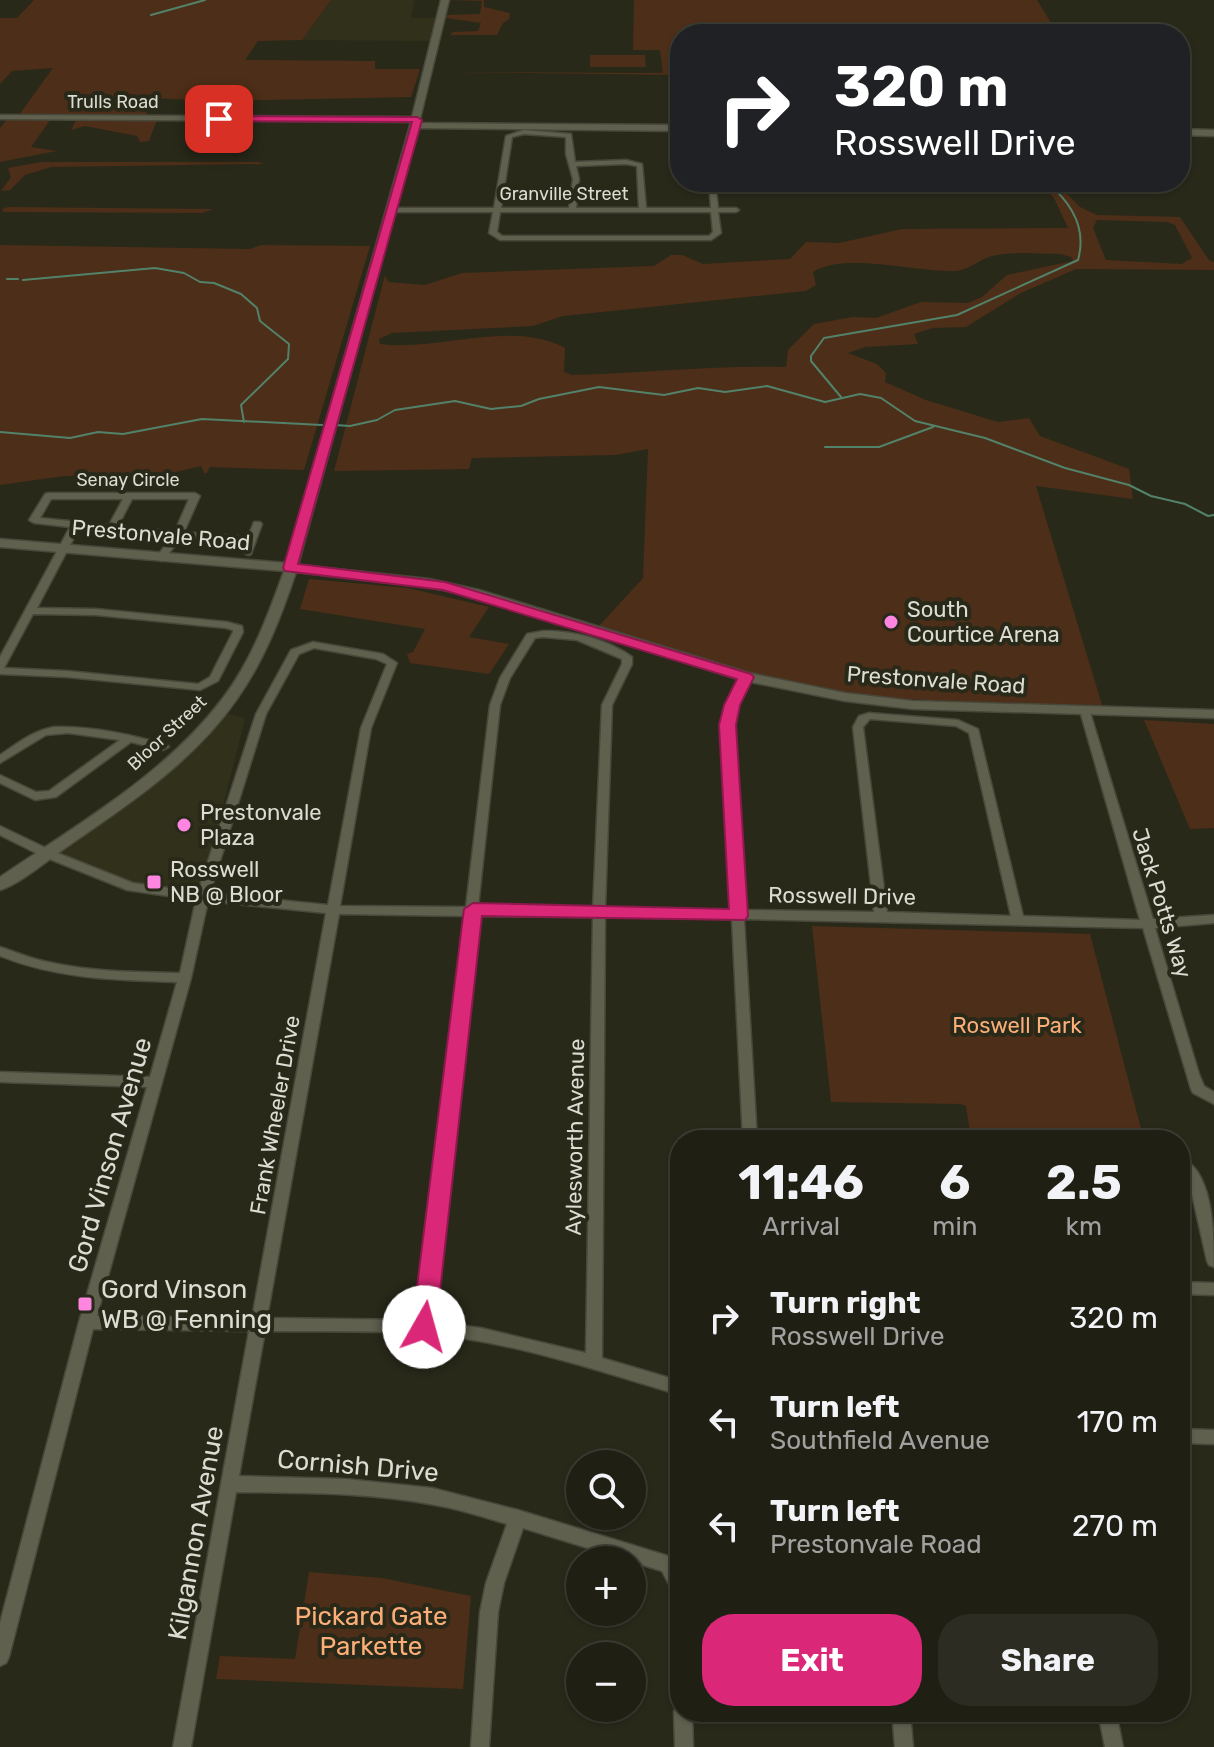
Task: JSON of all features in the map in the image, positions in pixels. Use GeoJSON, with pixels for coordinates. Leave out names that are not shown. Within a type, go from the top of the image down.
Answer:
{"type":"FeatureCollection","features":[{"type":"Feature","properties":{"kind":"main road","name":"Bloor Street"},"geometry":{"type":"LineString","coordinates":[[0,885],[138,787],[208,726],[229,700],[258,652],[290,568],[392,210],[445,0]]}},
{"type":"Feature","properties":{"kind":"main road","name":"Trulls Road"},"geometry":{"type":"LineString","coordinates":[[0,117],[670,128]]}},
{"type":"Feature","properties":{"kind":"main road"},"geometry":{"type":"LineString","coordinates":[[1190,132],[1214,133]]}},
{"type":"Feature","properties":{"kind":"main road","name":"Prestonvale Road"},"geometry":{"type":"LineString","coordinates":[[0,543],[290,568],[445,586],[746,677],[845,697],[913,705],[1214,714]]}},
{"type":"Feature","properties":{"kind":"street"},"geometry":{"type":"LineString","coordinates":[[572,210],[576,179],[569,154],[571,138],[566,133],[509,136],[493,233],[500,238],[704,240],[715,236],[713,192]]}},
{"type":"Feature","properties":{"kind":"street"},"geometry":{"type":"LineString","coordinates":[[572,164],[626,162],[640,165],[643,210]]}},
{"type":"Feature","properties":{"kind":"street","name":"Granville Street"},"geometry":{"type":"LineString","coordinates":[[392,210],[736,210]]}},
{"type":"Feature","properties":{"kind":"street","name":"Senay Circle"},"geometry":{"type":"LineString","coordinates":[[161,558],[178,534],[195,496],[48,496],[34,520],[178,534]]}},
{"type":"Feature","properties":{"kind":"street"},"geometry":{"type":"LineString","coordinates":[[112,528],[129,496]]}},
{"type":"Feature","properties":{"kind":"street"},"geometry":{"type":"LineString","coordinates":[[248,552],[257,524]]}},
{"type":"Feature","properties":{"kind":"street"},"geometry":{"type":"LineString","coordinates":[[29,611],[96,612],[238,628],[214,679],[200,687],[0,669],[29,611],[76,525]]}},
{"type":"Feature","properties":{"kind":"street"},"geometry":{"type":"LineString","coordinates":[[178,534],[251,540]]}},
{"type":"Feature","properties":{"kind":"street","name":"Aylesworth Avenue"},"geometry":{"type":"LineString","coordinates":[[473,909],[495,705],[505,678],[531,636],[547,631],[595,643],[627,657],[627,664],[607,705],[599,913],[594,1362]]}},
{"type":"Feature","properties":{"kind":"street","name":"Frank Wheeler Drive"},"geometry":{"type":"LineString","coordinates":[[203,897],[261,714],[295,652],[313,645],[379,656],[392,663],[366,728],[259,1327]]}},
{"type":"Feature","properties":{"kind":"street"},"geometry":{"type":"LineString","coordinates":[[746,677],[732,705],[728,725],[749,1130]]}},
{"type":"Feature","properties":{"kind":"street","name":"Jack Potts Way"},"geometry":{"type":"LineString","coordinates":[[1085,711],[1192,1074],[1198,1089],[1214,1099]]}},
{"type":"Feature","properties":{"kind":"street"},"geometry":{"type":"LineString","coordinates":[[881,916],[858,727],[869,716],[958,723],[974,731],[1018,920]]}},
{"type":"Feature","properties":{"kind":"street"},"geometry":{"type":"LineString","coordinates":[[0,760],[38,735],[52,730],[130,738],[163,747]]}},
{"type":"Feature","properties":{"kind":"street"},"geometry":{"type":"LineString","coordinates":[[0,779],[35,796],[52,794],[130,738]]}},
{"type":"Feature","properties":{"kind":"street","name":"Rosswell Drive"},"geometry":{"type":"LineString","coordinates":[[0,830],[46,853],[131,887],[334,910],[473,909],[738,916],[881,916],[1147,924],[1214,919]]}},
{"type":"Feature","properties":{"kind":"street","name":"Gord Vinson Avenue"},"geometry":{"type":"LineString","coordinates":[[0,1657],[87,1322],[185,978],[203,897]]}},
{"type":"Feature","properties":{"kind":"street"},"geometry":{"type":"LineString","coordinates":[[424,1327],[473,909]]}},
{"type":"Feature","properties":{"kind":"street"},"geometry":{"type":"LineString","coordinates":[[0,951],[24,962],[70,973],[185,978]]}},
{"type":"Feature","properties":{"kind":"street"},"geometry":{"type":"LineString","coordinates":[[0,1077],[156,1082]]}},
{"type":"Feature","properties":{"kind":"street"},"geometry":{"type":"LineString","coordinates":[[1190,1170],[1196,1180],[1214,1261]]}},
{"type":"Feature","properties":{"kind":"street"},"geometry":{"type":"LineString","coordinates":[[1190,1288],[1214,1289]]}},
{"type":"Feature","properties":{"kind":"street"},"geometry":{"type":"LineString","coordinates":[[87,1322],[259,1327],[424,1327],[481,1335],[594,1362],[670,1385]]}},
{"type":"Feature","properties":{"kind":"street","name":"Kilgannon Avenue"},"geometry":{"type":"LineString","coordinates":[[182,1747],[259,1327]]}},
{"type":"Feature","properties":{"kind":"street"},"geometry":{"type":"LineString","coordinates":[[1190,1436],[1214,1437]]}},
{"type":"Feature","properties":{"kind":"street","name":"Cornish Drive"},"geometry":{"type":"LineString","coordinates":[[231,1484],[400,1491],[461,1502],[668,1564],[670,1568]]}},
{"type":"Feature","properties":{"kind":"street"},"geometry":{"type":"LineString","coordinates":[[480,1747],[489,1612],[495,1583],[518,1518]]}},
{"type":"Feature","properties":{"kind":"street"},"geometry":{"type":"LineString","coordinates":[[683,1722],[684,1747]]}},
{"type":"Feature","properties":{"kind":"street"},"geometry":{"type":"LineString","coordinates":[[902,1722],[904,1747]]}},
{"type":"Feature","properties":{"kind":"street"},"geometry":{"type":"LineString","coordinates":[[1109,1722],[1114,1747]]}},
{"type":"Feature","properties":{"kind":"shaded area"},"geometry":{"type":"Polygon","coordinates":[[[331,0],[414,0],[411,18],[437,18],[431,41],[302,40],[331,0]]]}},
{"type":"Feature","properties":{"kind":"shaded area"},"geometry":{"type":"Polygon","coordinates":[[[223,713],[245,718],[202,891],[139,884],[51,854],[223,713]]]}},
{"type":"Feature","properties":{"kind":"green space"},"geometry":{"type":"Polygon","coordinates":[[[34,0],[331,0],[302,40],[258,41],[245,60],[375,61],[375,69],[420,69],[411,97],[214,101],[154,98],[145,116],[19,115],[53,68],[12,71],[0,84],[0,18],[17,18],[34,0]]]}},
{"type":"Feature","properties":{"kind":"green space"},"geometry":{"type":"Polygon","coordinates":[[[449,0],[484,0],[484,7],[510,13],[509,19],[497,35],[450,35],[453,32],[478,31],[481,23],[446,18],[447,15],[480,14],[482,1],[449,0]]]}},
{"type":"Feature","properties":{"kind":"green space"},"geometry":{"type":"Polygon","coordinates":[[[634,0],[1037,0],[1052,24],[670,24],[670,75],[443,72],[663,73],[660,50],[633,50],[634,0]]]}},
{"type":"Feature","properties":{"kind":"green space"},"geometry":{"type":"Polygon","coordinates":[[[590,55],[645,55],[646,67],[590,67],[590,55]]]}},
{"type":"Feature","properties":{"kind":"green space"},"geometry":{"type":"Polygon","coordinates":[[[7,119],[51,119],[31,147],[57,151],[0,162],[0,128],[7,119]]]}},
{"type":"Feature","properties":{"kind":"green space"},"geometry":{"type":"Polygon","coordinates":[[[76,120],[157,120],[149,141],[140,142],[137,136],[85,126],[71,130],[76,120]]]}},
{"type":"Feature","properties":{"kind":"green space"},"geometry":{"type":"Polygon","coordinates":[[[41,162],[264,164],[51,167],[25,175],[10,190],[1,191],[11,177],[8,168],[41,162]]]}},
{"type":"Feature","properties":{"kind":"green space"},"geometry":{"type":"Polygon","coordinates":[[[1048,192],[1065,192],[1080,207],[1097,215],[1180,217],[1209,260],[1214,262],[1214,270],[1076,269],[1021,293],[966,327],[933,328],[914,334],[918,344],[865,347],[848,353],[877,364],[886,373],[885,382],[926,400],[998,422],[1029,418],[1040,436],[1129,469],[1133,499],[1036,486],[1102,705],[942,701],[878,697],[814,688],[752,673],[599,626],[643,578],[648,449],[616,455],[472,458],[469,469],[334,471],[385,275],[388,282],[425,285],[462,273],[654,266],[671,255],[682,255],[703,264],[790,259],[806,242],[839,243],[902,229],[1068,228],[1048,192]],[[1097,220],[1093,228],[1106,260],[1182,264],[1192,258],[1175,225],[1167,222],[1097,220]],[[1000,254],[953,271],[842,264],[813,272],[816,285],[806,291],[563,316],[533,326],[392,333],[379,339],[380,344],[402,345],[498,336],[544,340],[565,348],[564,372],[572,375],[786,367],[788,350],[814,324],[852,317],[876,318],[921,302],[968,303],[982,297],[1007,275],[1073,261],[1071,257],[1060,254],[1000,254]]]}},
{"type":"Feature","properties":{"kind":"green space"},"geometry":{"type":"Polygon","coordinates":[[[2,209],[213,209],[202,213],[3,212],[2,209]]]}},
{"type":"Feature","properties":{"kind":"green space"},"geometry":{"type":"Polygon","coordinates":[[[0,245],[250,249],[261,245],[370,246],[304,470],[210,467],[204,473],[201,466],[168,474],[64,476],[0,485],[0,245]]]}},
{"type":"Feature","properties":{"kind":"green space"},"geometry":{"type":"Polygon","coordinates":[[[309,579],[408,588],[489,607],[469,637],[509,644],[489,674],[410,663],[407,654],[413,652],[425,629],[300,609],[309,579]]]}},
{"type":"Feature","properties":{"kind":"green space"},"geometry":{"type":"Polygon","coordinates":[[[1144,720],[1214,724],[1214,828],[1190,829],[1144,720]]]}},
{"type":"Feature","properties":{"kind":"green space","name":"Roswell Park"},"geometry":{"type":"Polygon","coordinates":[[[812,926],[1090,934],[1141,1130],[970,1130],[966,1106],[960,1104],[831,1102],[812,926]]]}},
{"type":"Feature","properties":{"kind":"green space","name":"Pickard Gate Parkette"},"geometry":{"type":"Polygon","coordinates":[[[309,1572],[382,1578],[471,1596],[463,1689],[216,1679],[220,1656],[295,1659],[309,1572]]]}},
{"type":"Feature","properties":{"kind":"waterway"},"geometry":{"type":"LineString","coordinates":[[151,15],[205,0]]}},
{"type":"Feature","properties":{"kind":"waterway"},"geometry":{"type":"LineString","coordinates":[[841,397],[811,361],[811,356],[824,338],[957,315],[1078,260],[1080,237],[1075,216],[1057,192]]}},
{"type":"Feature","properties":{"kind":"waterway"},"geometry":{"type":"LineString","coordinates":[[23,280],[155,268],[184,273],[200,282],[214,283],[241,294],[257,308],[260,321],[289,344],[288,359],[241,405],[244,421]]}},
{"type":"Feature","properties":{"kind":"waterway"},"geometry":{"type":"LineString","coordinates":[[7,279],[18,279]]}},
{"type":"Feature","properties":{"kind":"waterway"},"geometry":{"type":"LineString","coordinates":[[335,425],[350,426],[377,420],[395,410],[455,401],[491,409],[521,406],[539,399],[599,387],[664,395],[698,388],[725,392],[767,386],[825,402],[860,394],[881,398],[915,421],[985,438],[1065,468],[1129,485],[1151,496],[1185,504],[1208,516],[1214,515]]}},
{"type":"Feature","properties":{"kind":"waterway"},"geometry":{"type":"LineString","coordinates":[[0,432],[70,438],[98,432],[123,434],[202,419],[244,421]]}},
{"type":"Feature","properties":{"kind":"waterway"},"geometry":{"type":"LineString","coordinates":[[244,421],[322,425]]}},
{"type":"Feature","properties":{"kind":"waterway"},"geometry":{"type":"LineString","coordinates":[[825,447],[879,447],[933,427]]}},
{"type":"Feature","properties":{"kind":"place","name":"South Courtice Arena"},"geometry":{"type":"Point","coordinates":[891,622]}},
{"type":"Feature","properties":{"kind":"place","name":"Prestonvale Plaza"},"geometry":{"type":"Point","coordinates":[184,825]}},
{"type":"Feature","properties":{"kind":"place","name":"Rosswell NB @ Bloor"},"geometry":{"type":"Point","coordinates":[154,882]}},
{"type":"Feature","properties":{"kind":"place","name":"Gord Vinson WB @ Fenning"},"geometry":{"type":"Point","coordinates":[85,1304]}},
{"type":"Feature","properties":{"kind":"route"},"geometry":{"type":"LineString","coordinates":[[219,119],[417,120],[290,568],[429,583],[479,594],[746,677],[732,705],[728,725],[738,916],[473,909],[424,1327]]}}]}
